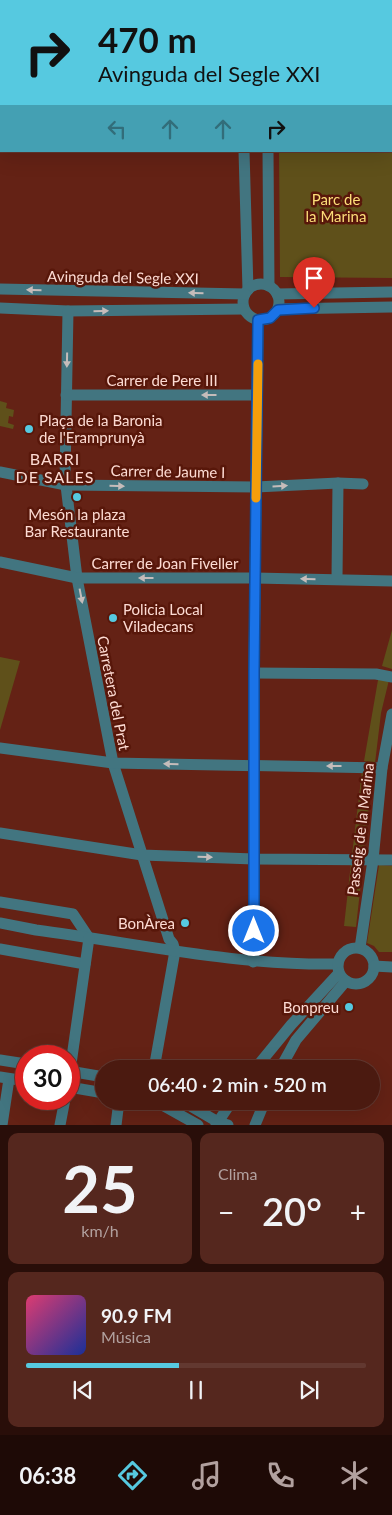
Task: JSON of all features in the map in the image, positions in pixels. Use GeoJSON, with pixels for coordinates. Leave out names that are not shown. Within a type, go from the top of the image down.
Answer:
{"type":"FeatureCollection","features":[{"type":"Feature","properties":{"kind":"street"},"geometry":{"type":"LineString","coordinates":[[244,152],[247,292],[243,300],[244,309],[248,315],[258,320],[270,318],[278,310],[280,302],[273,290],[268,152]]}},
{"type":"Feature","properties":{"kind":"street"},"geometry":{"type":"LineString","coordinates":[[247,292],[260,284],[273,290],[392,292]]}},
{"type":"Feature","properties":{"kind":"street","name":"Avinguda del Segle XXI"},"geometry":{"type":"LineString","coordinates":[[0,289],[247,292]]}},
{"type":"Feature","properties":{"kind":"street"},"geometry":{"type":"LineString","coordinates":[[278,310],[392,307]]}},
{"type":"Feature","properties":{"kind":"street","name":"Avinguda del Segle XXI"},"geometry":{"type":"LineString","coordinates":[[0,308],[68,311],[244,309]]}},
{"type":"Feature","properties":{"kind":"street","name":"Carretera del Prat"},"geometry":{"type":"LineString","coordinates":[[68,311],[66,485],[77,578],[113,763],[174,951]]}},
{"type":"Feature","properties":{"kind":"street"},"geometry":{"type":"LineString","coordinates":[[253,962],[258,320]]}},
{"type":"Feature","properties":{"kind":"street","name":"Carrer de Pere III"},"geometry":{"type":"LineString","coordinates":[[66,395],[257,394]]}},
{"type":"Feature","properties":{"kind":"street","name":"Carrer de Jaume I"},"geometry":{"type":"LineString","coordinates":[[0,472],[66,485],[256,487],[338,483],[363,484]]}},
{"type":"Feature","properties":{"kind":"street"},"geometry":{"type":"LineString","coordinates":[[337,579],[338,483]]}},
{"type":"Feature","properties":{"kind":"street","name":"Carrer de Joan Fiveller"},"geometry":{"type":"LineString","coordinates":[[0,562],[77,578],[392,580]]}},
{"type":"Feature","properties":{"kind":"street"},"geometry":{"type":"LineString","coordinates":[[254,672],[376,674],[392,677]]}},
{"type":"Feature","properties":{"kind":"street","name":"Passeig de la Marina"},"geometry":{"type":"LineString","coordinates":[[360,948],[373,860],[382,768],[392,714]]}},
{"type":"Feature","properties":{"kind":"street"},"geometry":{"type":"LineString","coordinates":[[0,748],[113,763],[382,768]]}},
{"type":"Feature","properties":{"kind":"street"},"geometry":{"type":"LineString","coordinates":[[0,832],[142,855],[254,859],[392,860]]}},
{"type":"Feature","properties":{"kind":"street"},"geometry":{"type":"LineString","coordinates":[[0,902],[73,914],[89,938],[73,1045]]}},
{"type":"Feature","properties":{"kind":"street"},"geometry":{"type":"LineString","coordinates":[[0,923],[253,962],[310,965],[341,972],[355,984],[364,982],[371,975],[374,966],[370,954],[360,948],[351,948],[345,951],[339,958],[341,972],[285,1060]]}},
{"type":"Feature","properties":{"kind":"street"},"geometry":{"type":"LineString","coordinates":[[0,949],[85,964]]}},
{"type":"Feature","properties":{"kind":"street"},"geometry":{"type":"LineString","coordinates":[[156,1060],[174,951]]}},
{"type":"Feature","properties":{"kind":"street"},"geometry":{"type":"LineString","coordinates":[[374,966],[392,967]]}},
{"type":"Feature","properties":{"kind":"street"},"geometry":{"type":"LineString","coordinates":[[262,1060],[291,1025],[341,972]]}},
{"type":"Feature","properties":{"kind":"street"},"geometry":{"type":"LineString","coordinates":[[0,1060],[15,1062]]}},
{"type":"Feature","properties":{"kind":"street"},"geometry":{"type":"LineString","coordinates":[[80,1073],[95,1075]]}},
{"type":"Feature","properties":{"kind":"street"},"geometry":{"type":"LineString","coordinates":[[2,1125],[4,1078]]}},
{"type":"Feature","properties":{"kind":"street"},"geometry":{"type":"LineString","coordinates":[[80,1089],[95,1091]]}},
{"type":"Feature","properties":{"kind":"street"},"geometry":{"type":"LineString","coordinates":[[60,1125],[63,1110]]}},
{"type":"Feature","properties":{"kind":"street"},"geometry":{"type":"LineString","coordinates":[[116,1125],[118,1110]]}},
{"type":"Feature","properties":{"kind":"street"},"geometry":{"type":"LineString","coordinates":[[171,1110],[198,1125]]}},
{"type":"Feature","properties":{"kind":"street"},"geometry":{"type":"LineString","coordinates":[[197,1110],[221,1124],[228,1110]]}},
{"type":"Feature","properties":{"kind":"street"},"geometry":{"type":"LineString","coordinates":[[254,1125],[261,1110]]}},
{"type":"Feature","properties":{"kind":"green space","name":"Parc de la Marina"},"geometry":{"type":"Polygon","coordinates":[[[279,152],[392,152],[392,278],[280,277],[279,152]]]}},
{"type":"Feature","properties":{"kind":"green space"},"geometry":{"type":"Polygon","coordinates":[[[0,401],[7,403],[6,408],[14,410],[13,417],[9,416],[8,423],[14,425],[13,429],[0,426],[0,401]]]}},
{"type":"Feature","properties":{"kind":"green space"},"geometry":{"type":"Polygon","coordinates":[[[392,630],[392,669],[382,666],[392,630]]]}},
{"type":"Feature","properties":{"kind":"green space"},"geometry":{"type":"Polygon","coordinates":[[[0,657],[20,661],[0,730],[0,657]]]}},
{"type":"Feature","properties":{"kind":"green space"},"geometry":{"type":"Polygon","coordinates":[[[378,680],[389,680],[381,713],[375,763],[364,761],[378,680]]]}},
{"type":"Feature","properties":{"kind":"green space"},"geometry":{"type":"Polygon","coordinates":[[[362,771],[373,773],[363,857],[352,855],[362,771]]]}},
{"type":"Feature","properties":{"kind":"green space"},"geometry":{"type":"Polygon","coordinates":[[[351,863],[363,864],[356,927],[344,926],[351,863]]]}},
{"type":"Feature","properties":{"kind":"green space"},"geometry":{"type":"Polygon","coordinates":[[[379,865],[392,866],[392,952],[379,952],[374,946],[367,943],[379,865]]]}},
{"type":"Feature","properties":{"kind":"slow traffic"},"geometry":{"type":"LineString","coordinates":[[256,498],[258,364]]}},
{"type":"Feature","properties":{"kind":"place","name":"Plaça de la Baronia de l'Eramprunyà"},"geometry":{"type":"Point","coordinates":[29,429]}},
{"type":"Feature","properties":{"kind":"place","name":"Mesón la plaza Bar Restaurante"},"geometry":{"type":"Point","coordinates":[77,497]}},
{"type":"Feature","properties":{"kind":"place","name":"Policia Local Viladecans"},"geometry":{"type":"Point","coordinates":[113,618]}},
{"type":"Feature","properties":{"kind":"place","name":"BonÀrea"},"geometry":{"type":"Point","coordinates":[185,923]}},
{"type":"Feature","properties":{"kind":"place","name":"Bonpreu"},"geometry":{"type":"Point","coordinates":[349,1007]}},
{"type":"Feature","properties":{"kind":"district","name":"BARRI DE SALES"},"geometry":{"type":"Point","coordinates":[55,467]}},
{"type":"Feature","properties":{"kind":"route"},"geometry":{"type":"LineString","coordinates":[[254,931],[254,672],[258,320],[270,318],[278,310],[314,308]]}}]}
